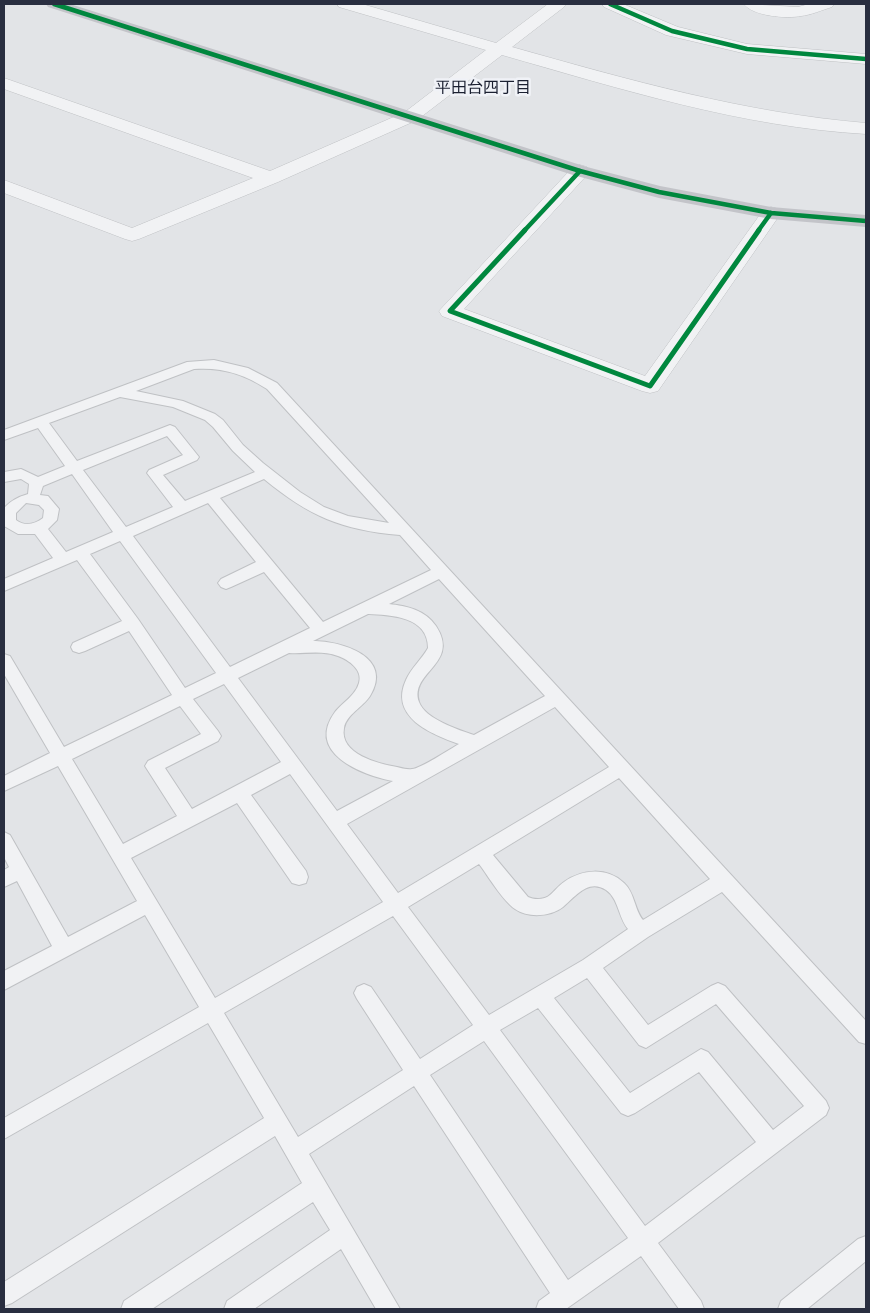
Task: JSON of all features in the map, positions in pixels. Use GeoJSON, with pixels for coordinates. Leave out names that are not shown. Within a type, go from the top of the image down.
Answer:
{"type":"FeatureCollection","features":[{"type":"Feature","properties":{"kind":"street"},"geometry":{"type":"LineString","coordinates":[[54,4],[580,170],[659,192],[771,213],[866,221]]}},
{"type":"Feature","properties":{"kind":"street"},"geometry":{"type":"LineString","coordinates":[[345,4],[637,88],[732,111],[831,127],[866,129]]}},
{"type":"Feature","properties":{"kind":"street"},"geometry":{"type":"LineString","coordinates":[[4,186],[132,236],[271,178],[411,116],[558,4]]}},
{"type":"Feature","properties":{"kind":"street"},"geometry":{"type":"LineString","coordinates":[[610,4],[672,31],[739,47],[798,55],[866,58]]}},
{"type":"Feature","properties":{"kind":"street"},"geometry":{"type":"LineString","coordinates":[[752,4],[761,9],[799,12],[826,4]]}},
{"type":"Feature","properties":{"kind":"street"},"geometry":{"type":"LineString","coordinates":[[4,83],[271,178]]}},
{"type":"Feature","properties":{"kind":"street"},"geometry":{"type":"LineString","coordinates":[[580,170],[450,311],[650,386],[771,213]]}},
{"type":"Feature","properties":{"kind":"lane"},"geometry":{"type":"LineString","coordinates":[[4,435],[192,365],[206,363],[238,368],[257,375],[272,386],[558,697],[723,881],[866,1035]]}},
{"type":"Feature","properties":{"kind":"lane"},"geometry":{"type":"LineString","coordinates":[[118,392],[146,396],[192,408],[212,418],[238,448],[303,501],[328,516],[367,526],[404,530]]}},
{"type":"Feature","properties":{"kind":"lane"},"geometry":{"type":"LineString","coordinates":[[40,421],[694,1309]]}},
{"type":"Feature","properties":{"kind":"lane"},"geometry":{"type":"LineString","coordinates":[[36,483],[170,430],[192,457],[154,473],[182,508]]}},
{"type":"Feature","properties":{"kind":"lane"},"geometry":{"type":"LineString","coordinates":[[4,585],[267,472]]}},
{"type":"Feature","properties":{"kind":"lane"},"geometry":{"type":"LineString","coordinates":[[4,477],[12,474],[27,475],[36,483]]}},
{"type":"Feature","properties":{"kind":"lane"},"geometry":{"type":"LineString","coordinates":[[17,501],[43,500],[52,509],[50,520],[40,528],[22,529],[7,525],[9,512],[17,501],[36,488],[36,483]]}},
{"type":"Feature","properties":{"kind":"lane"},"geometry":{"type":"LineString","coordinates":[[210,496],[321,630]]}},
{"type":"Feature","properties":{"kind":"lane"},"geometry":{"type":"LineString","coordinates":[[40,528],[63,559]]}},
{"type":"Feature","properties":{"kind":"lane"},"geometry":{"type":"LineString","coordinates":[[80,552],[132,623],[182,697],[212,736],[154,766],[189,819]]}},
{"type":"Feature","properties":{"kind":"lane"},"geometry":{"type":"LineString","coordinates":[[226,583],[266,564]]}},
{"type":"Feature","properties":{"kind":"lane"},"geometry":{"type":"LineString","coordinates":[[4,784],[442,571]]}},
{"type":"Feature","properties":{"kind":"lane"},"geometry":{"type":"LineString","coordinates":[[367,608],[405,612],[419,617],[429,628],[435,637],[436,648],[413,682],[409,696],[421,718],[435,728],[476,742]]}},
{"type":"Feature","properties":{"kind":"lane"},"geometry":{"type":"LineString","coordinates":[[79,647],[132,623]]}},
{"type":"Feature","properties":{"kind":"lane"},"geometry":{"type":"LineString","coordinates":[[287,647],[332,648],[346,652],[366,666],[369,674],[365,690],[338,720],[334,730],[336,740],[349,758],[362,765],[414,777]]}},
{"type":"Feature","properties":{"kind":"lane"},"geometry":{"type":"LineString","coordinates":[[4,660],[389,1309]]}},
{"type":"Feature","properties":{"kind":"lane"},"geometry":{"type":"LineString","coordinates":[[334,822],[558,697]]}},
{"type":"Feature","properties":{"kind":"lane"},"geometry":{"type":"LineString","coordinates":[[120,855],[292,765]]}},
{"type":"Feature","properties":{"kind":"lane"},"geometry":{"type":"LineString","coordinates":[[4,1129],[395,905],[622,768]]}},
{"type":"Feature","properties":{"kind":"lane"},"geometry":{"type":"LineString","coordinates":[[239,792],[299,877]]}},
{"type":"Feature","properties":{"kind":"lane"},"geometry":{"type":"LineString","coordinates":[[4,840],[12,875],[64,949]]}},
{"type":"Feature","properties":{"kind":"lane"},"geometry":{"type":"LineString","coordinates":[[481,853],[517,899],[524,905],[534,908],[556,902],[563,892],[574,883],[591,879],[609,882],[619,889],[626,899],[630,916],[641,931]]}},
{"type":"Feature","properties":{"kind":"lane"},"geometry":{"type":"LineString","coordinates":[[295,1151],[486,1028],[540,994],[590,966],[641,931],[723,881]]}},
{"type":"Feature","properties":{"kind":"lane"},"geometry":{"type":"LineString","coordinates":[[4,981],[149,904]]}},
{"type":"Feature","properties":{"kind":"lane"},"geometry":{"type":"LineString","coordinates":[[547,1309],[643,1240],[819,1108],[718,992],[646,1038],[590,966]]}},
{"type":"Feature","properties":{"kind":"lane"},"geometry":{"type":"LineString","coordinates":[[364,993],[565,1296]]}},
{"type":"Feature","properties":{"kind":"lane"},"geometry":{"type":"LineString","coordinates":[[540,994],[628,1106],[701,1059],[771,1144]]}},
{"type":"Feature","properties":{"kind":"lane"},"geometry":{"type":"LineString","coordinates":[[4,1295],[277,1122]]}},
{"type":"Feature","properties":{"kind":"lane"},"geometry":{"type":"LineString","coordinates":[[132,1309],[316,1187]]}},
{"type":"Feature","properties":{"kind":"lane"},"geometry":{"type":"LineString","coordinates":[[235,1309],[344,1234]]}},
{"type":"Feature","properties":{"kind":"lane"},"geometry":{"type":"LineString","coordinates":[[789,1309],[866,1247]]}},
{"type":"Feature","properties":{"kind":"cycle path"},"geometry":{"type":"LineString","coordinates":[[54,4],[580,171],[659,192],[771,213],[866,221]]}},
{"type":"Feature","properties":{"kind":"cycle path"},"geometry":{"type":"LineString","coordinates":[[610,4],[672,31],[747,49],[866,59]]}},
{"type":"Feature","properties":{"kind":"cycle path"},"geometry":{"type":"LineString","coordinates":[[580,171],[450,311],[650,386],[771,213]]}},
{"type":"Feature","properties":{"kind":"district","name":"平田台四丁目"},"geometry":{"type":"Point","coordinates":[483,88]}}]}
